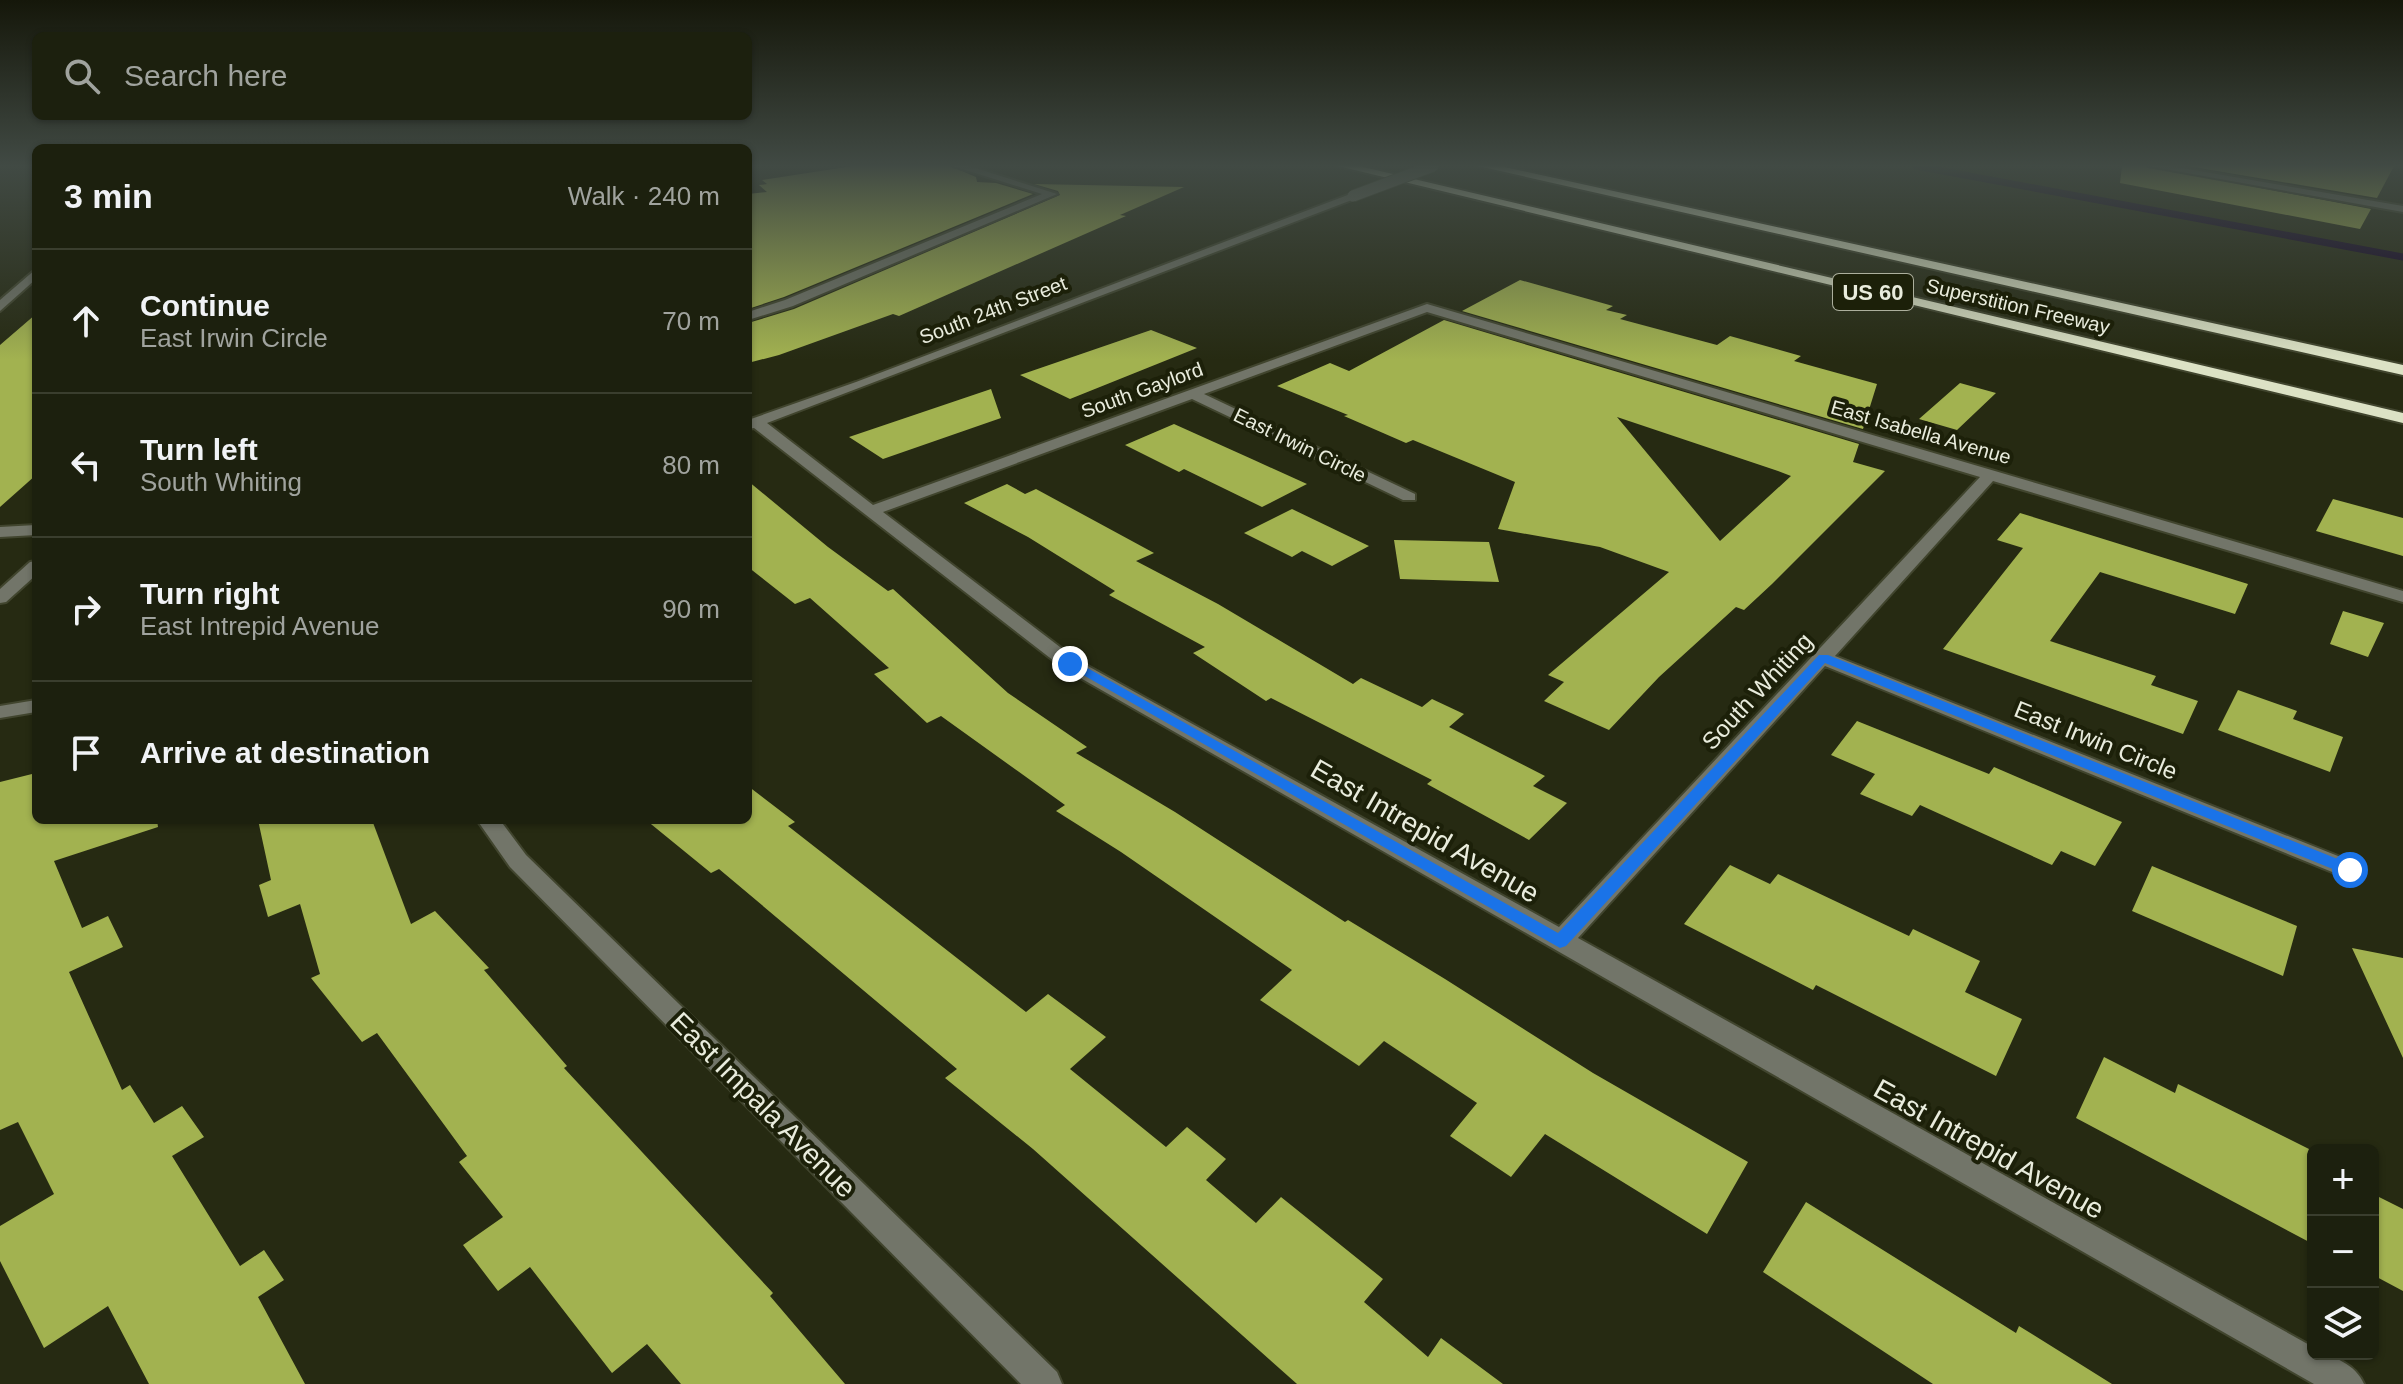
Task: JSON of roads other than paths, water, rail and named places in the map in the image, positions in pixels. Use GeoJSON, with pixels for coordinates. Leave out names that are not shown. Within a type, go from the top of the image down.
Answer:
{"type":"FeatureCollection","features":[{"type":"Feature","properties":{"kind":"highway","name":"Superstition Freeway"},"geometry":{"type":"LineString","coordinates":[[1615,231],[2403,418]]}},
{"type":"Feature","properties":{"kind":"highway","name":"Superstition Freeway"},"geometry":{"type":"LineString","coordinates":[[1775,231],[2403,370]]}},
{"type":"Feature","properties":{"kind":"street"},"geometry":{"type":"LineString","coordinates":[[752,315],[789,303],[964,231]]}},
{"type":"Feature","properties":{"kind":"street","name":"South 24th Street"},"geometry":{"type":"LineString","coordinates":[[752,424],[1262,231]]}},
{"type":"Feature","properties":{"kind":"street"},"geometry":{"type":"LineString","coordinates":[[0,307],[32,276]]}},
{"type":"Feature","properties":{"kind":"street","name":"South Gaylord"},"geometry":{"type":"LineString","coordinates":[[871,511],[1427,308]]}},
{"type":"Feature","properties":{"kind":"street","name":"East Isabella Avenue"},"geometry":{"type":"LineString","coordinates":[[1427,308],[2403,597]]}},
{"type":"Feature","properties":{"kind":"street","name":"East Irwin Circle"},"geometry":{"type":"LineString","coordinates":[[1191,393],[1409,497]]}},
{"type":"Feature","properties":{"kind":"street","name":"East Intrepid Avenue"},"geometry":{"type":"LineString","coordinates":[[752,424],[1070,664],[2347,1384]]}},
{"type":"Feature","properties":{"kind":"street","name":"South Whiting"},"geometry":{"type":"LineString","coordinates":[[1560,942],[1991,474]]}},
{"type":"Feature","properties":{"kind":"street"},"geometry":{"type":"LineString","coordinates":[[0,532],[32,530]]}},
{"type":"Feature","properties":{"kind":"street"},"geometry":{"type":"LineString","coordinates":[[0,598],[32,570]]}},
{"type":"Feature","properties":{"kind":"street","name":"East Irwin Circle"},"geometry":{"type":"LineString","coordinates":[[1823,658],[2350,870]]}},
{"type":"Feature","properties":{"kind":"street"},"geometry":{"type":"LineString","coordinates":[[0,712],[32,707]]}},
{"type":"Feature","properties":{"kind":"street","name":"East Impala Avenue"},"geometry":{"type":"LineString","coordinates":[[491,824],[518,861],[1045,1384]]}},
{"type":"Feature","properties":{"kind":"waterway"},"geometry":{"type":"LineString","coordinates":[[2262,231],[2403,257]]}}]}
